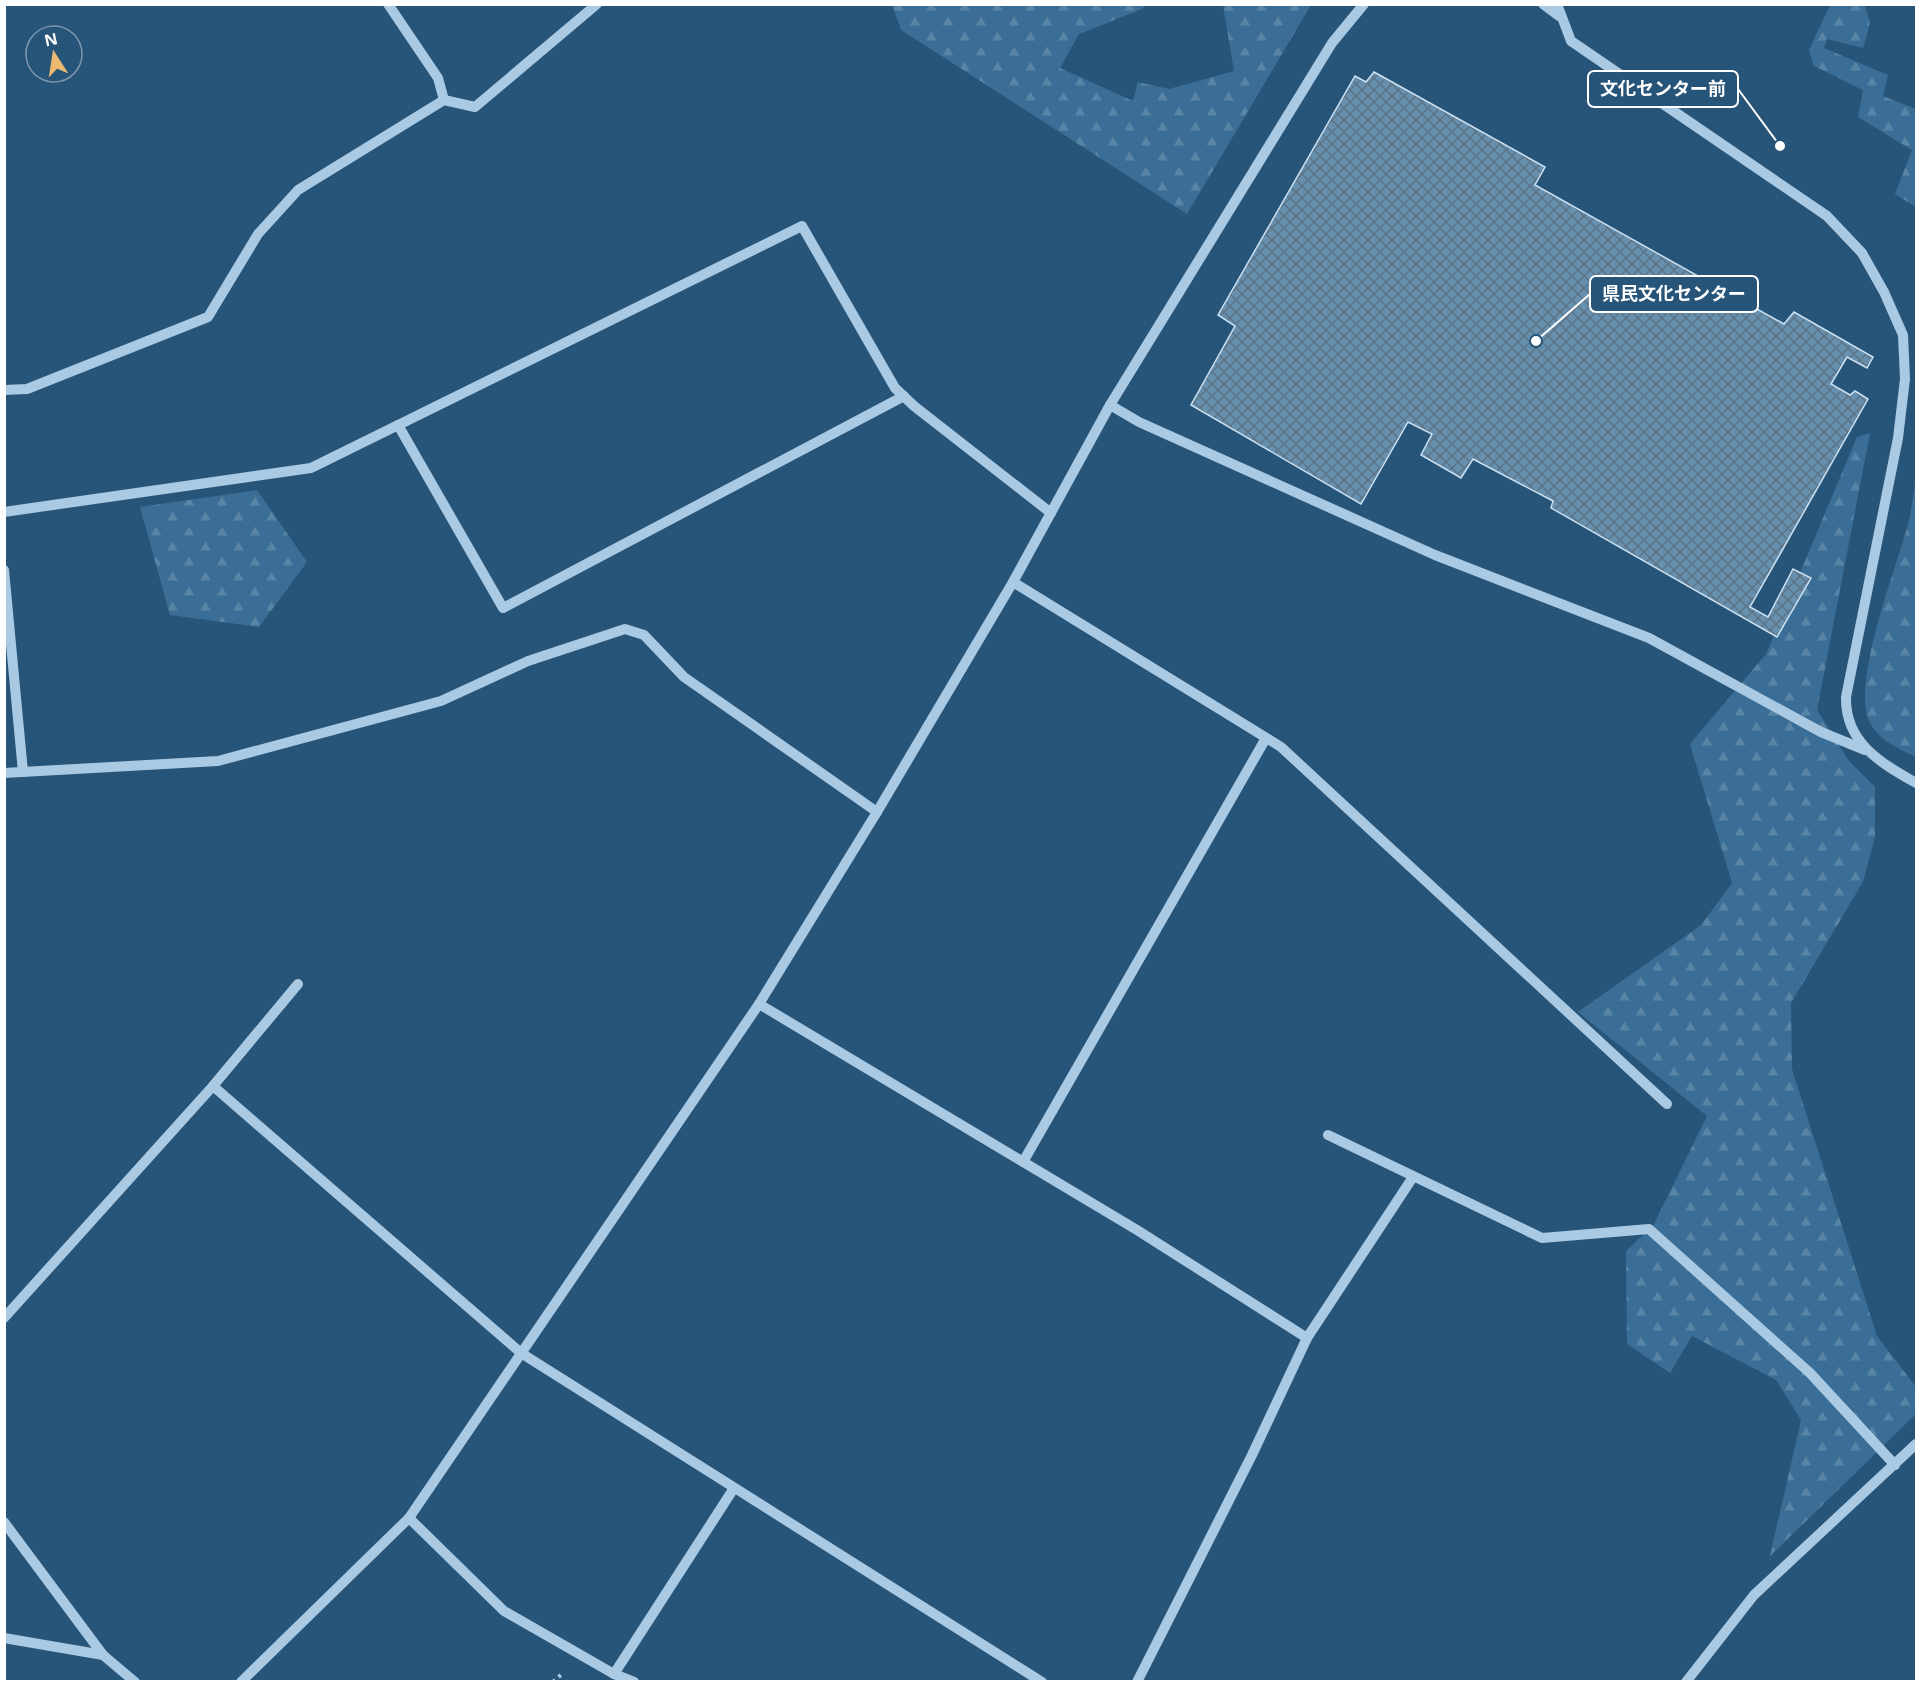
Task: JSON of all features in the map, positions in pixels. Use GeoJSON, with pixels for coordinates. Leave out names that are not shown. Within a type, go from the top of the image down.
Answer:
{"type":"FeatureCollection","features":[{"type":"Feature","properties":{"kind":"street"},"geometry":{"type":"LineString","coordinates":[[388,4],[438,78],[444,100]]}},
{"type":"Feature","properties":{"kind":"street"},"geometry":{"type":"LineString","coordinates":[[4,390],[27,389],[208,317],[258,234],[298,190],[444,100],[475,107],[597,4]]}},
{"type":"Feature","properties":{"kind":"street"},"geometry":{"type":"LineString","coordinates":[[241,1682],[409,1518],[759,1004],[877,812],[1012,582],[1110,405],[1332,43],[1364,4]]}},
{"type":"Feature","properties":{"kind":"street"},"geometry":{"type":"LineString","coordinates":[[1543,4],[1558,10],[1571,41],[1827,216],[1862,253],[1903,334],[1905,379],[1898,438],[1846,697],[1846,713],[1852,732],[1865,750]]}},
{"type":"Feature","properties":{"kind":"street"},"geometry":{"type":"LineString","coordinates":[[4,512],[311,468],[802,226],[895,388],[1051,513]]}},
{"type":"Feature","properties":{"kind":"street"},"geometry":{"type":"LineString","coordinates":[[398,425],[503,608],[904,396]]}},
{"type":"Feature","properties":{"kind":"street"},"geometry":{"type":"LineString","coordinates":[[1110,405],[1139,422],[1434,555],[1649,638],[1821,732],[1865,750],[1917,783]]}},
{"type":"Feature","properties":{"kind":"street"},"geometry":{"type":"LineString","coordinates":[[4,570],[23,772]]}},
{"type":"Feature","properties":{"kind":"street"},"geometry":{"type":"LineString","coordinates":[[1012,582],[1281,747],[1667,1104]]}},
{"type":"Feature","properties":{"kind":"street"},"geometry":{"type":"LineString","coordinates":[[4,773],[218,761],[441,701],[528,661],[625,628],[644,635],[684,677],[877,812]]}},
{"type":"Feature","properties":{"kind":"street"},"geometry":{"type":"LineString","coordinates":[[1023,1162],[1266,738]]}},
{"type":"Feature","properties":{"kind":"street"},"geometry":{"type":"LineString","coordinates":[[4,1318],[213,1086],[298,984]]}},
{"type":"Feature","properties":{"kind":"street"},"geometry":{"type":"LineString","coordinates":[[759,1004],[1023,1162],[1307,1338]]}},
{"type":"Feature","properties":{"kind":"street"},"geometry":{"type":"LineString","coordinates":[[213,1086],[521,1353],[1042,1682]]}},
{"type":"Feature","properties":{"kind":"street"},"geometry":{"type":"LineString","coordinates":[[1328,1136],[1542,1238],[1649,1229],[1810,1372],[1895,1465]]}},
{"type":"Feature","properties":{"kind":"street"},"geometry":{"type":"LineString","coordinates":[[1137,1682],[1252,1455],[1307,1338],[1413,1177]]}},
{"type":"Feature","properties":{"kind":"street"},"geometry":{"type":"LineString","coordinates":[[1686,1682],[1754,1595],[1917,1444]]}},
{"type":"Feature","properties":{"kind":"street"},"geometry":{"type":"LineString","coordinates":[[614,1674],[734,1488]]}},
{"type":"Feature","properties":{"kind":"street"},"geometry":{"type":"LineString","coordinates":[[409,1518],[504,1611],[614,1674],[634,1682]]}},
{"type":"Feature","properties":{"kind":"street"},"geometry":{"type":"LineString","coordinates":[[4,1522],[103,1655],[135,1682]]}},
{"type":"Feature","properties":{"kind":"street"},"geometry":{"type":"LineString","coordinates":[[4,1638],[103,1655]]}},
{"type":"Feature","properties":{"kind":"green space"},"geometry":{"type":"Polygon","coordinates":[[[892,5],[1145,5],[1142,9],[1079,34],[1060,68],[1133,101],[1138,82],[1169,89],[1234,71],[1223,5],[1311,5],[1187,214],[901,30],[892,5]]]}},
{"type":"Feature","properties":{"kind":"green space"},"geometry":{"type":"Polygon","coordinates":[[[1830,5],[1865,5],[1870,23],[1863,48],[1827,39],[1824,48],[1888,75],[1883,96],[1916,109],[1916,207],[1895,194],[1912,150],[1858,117],[1863,90],[1814,66],[1809,50],[1830,5]]]}},
{"type":"Feature","properties":{"kind":"green space"},"geometry":{"type":"Polygon","coordinates":[[[1870,433],[1817,710],[1849,761],[1875,787],[1875,837],[1863,882],[1791,1003],[1792,1069],[1877,1336],[1916,1387],[1916,1414],[1770,1556],[1801,1420],[1776,1380],[1692,1336],[1670,1373],[1627,1344],[1626,1251],[1653,1226],[1707,1116],[1578,1012],[1701,925],[1732,883],[1690,744],[1766,654],[1857,437],[1870,433]]]}},
{"type":"Feature","properties":{"kind":"green space"},"geometry":{"type":"Polygon","coordinates":[[[1916,474],[1916,757],[1890,744],[1874,730],[1865,705],[1870,654],[1908,524],[1916,474]]]}},
{"type":"Feature","properties":{"kind":"green space"},"geometry":{"type":"Polygon","coordinates":[[[257,490],[307,562],[259,627],[170,615],[140,507],[257,490]]]}},
{"type":"Feature","properties":{"kind":"building"},"geometry":{"type":"Polygon","coordinates":[[[1374,72],[1545,167],[1535,185],[1784,324],[1794,312],[1873,357],[1867,368],[1847,357],[1831,384],[1850,395],[1855,391],[1868,399],[1750,607],[1768,617],[1793,569],[1811,578],[1777,637],[1551,508],[1553,501],[1473,459],[1461,478],[1421,455],[1432,434],[1408,422],[1361,504],[1191,405],[1235,326],[1218,315],[1355,76],[1366,82],[1374,72]]]}},
{"type":"Feature","properties":{"kind":"place","name":"文化センター前"},"geometry":{"type":"Point","coordinates":[1780,146]}},
{"type":"Feature","properties":{"kind":"place","name":"県民文化センター"},"geometry":{"type":"Point","coordinates":[1536,341]}}]}
